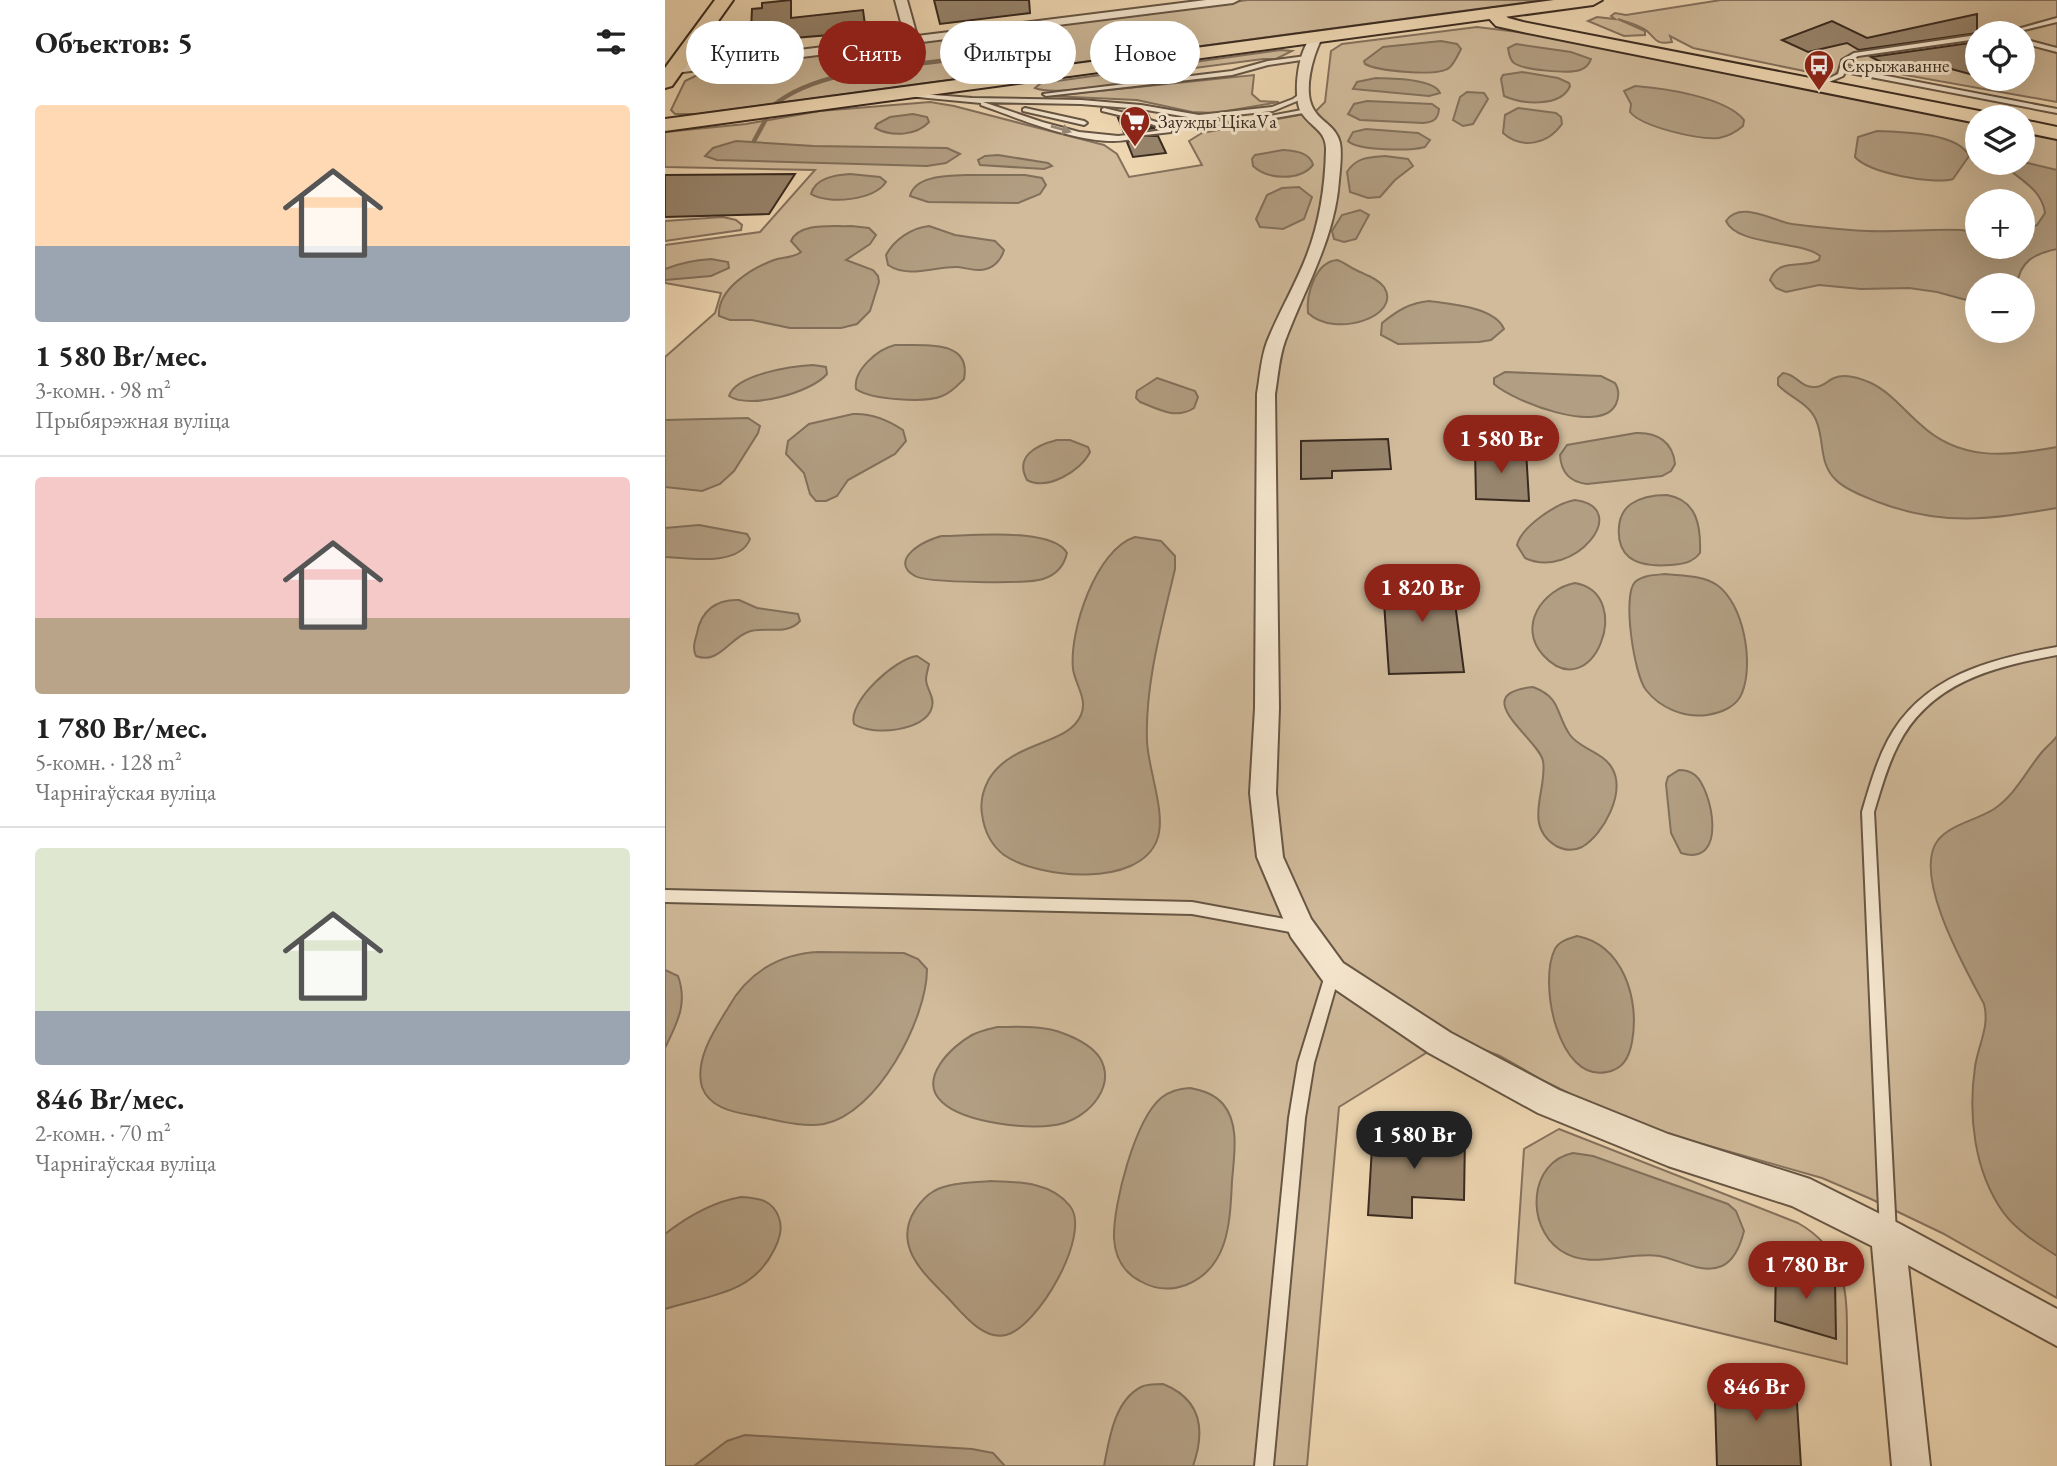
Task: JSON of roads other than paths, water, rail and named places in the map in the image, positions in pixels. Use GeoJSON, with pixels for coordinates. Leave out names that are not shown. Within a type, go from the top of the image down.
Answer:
{"type":"FeatureCollection","features":[{"type":"Feature","properties":{"kind":"main road"},"geometry":{"type":"LineString","coordinates":[[670,75],[724,0]]}},
{"type":"Feature","properties":{"kind":"main road"},"geometry":{"type":"LineString","coordinates":[[665,125],[1593,0]]}},
{"type":"Feature","properties":{"kind":"main road"},"geometry":{"type":"LineString","coordinates":[[1549,28],[1535,19],[1541,12],[1559,5]]}},
{"type":"Feature","properties":{"kind":"main road"},"geometry":{"type":"LineString","coordinates":[[1493,13],[1502,22],[1523,27],[1965,114]]}},
{"type":"Feature","properties":{"kind":"main road"},"geometry":{"type":"LineString","coordinates":[[1493,13],[1612,43]]}},
{"type":"Feature","properties":{"kind":"main road"},"geometry":{"type":"LineString","coordinates":[[1445,20],[1523,27]]}},
{"type":"Feature","properties":{"kind":"main road"},"geometry":{"type":"LineString","coordinates":[[2035,128],[2057,133]]}},
{"type":"Feature","properties":{"kind":"street"},"geometry":{"type":"LineString","coordinates":[[901,0],[907,21]]}},
{"type":"Feature","properties":{"kind":"street"},"geometry":{"type":"LineString","coordinates":[[1104,0],[1112,15]]}},
{"type":"Feature","properties":{"kind":"street"},"geometry":{"type":"LineString","coordinates":[[926,38],[1233,0]]}},
{"type":"Feature","properties":{"kind":"street"},"geometry":{"type":"LineString","coordinates":[[1316,38],[1306,58],[1305,103],[1328,130],[1333,143],[1334,163],[1326,221],[1315,255],[1275,344],[1266,394],[1267,708],[1263,793],[1270,857],[1301,928],[1333,972],[1440,1043],[1549,1102],[1668,1150],[1798,1191],[1888,1236],[2057,1328]]}},
{"type":"Feature","properties":{"kind":"street"},"geometry":{"type":"LineString","coordinates":[[670,75],[818,54]]}},
{"type":"Feature","properties":{"kind":"street"},"geometry":{"type":"LineString","coordinates":[[1888,1236],[1911,1466]]}},
{"type":"Feature","properties":{"kind":"lane"},"geometry":{"type":"LineString","coordinates":[[2035,26],[2057,20]]}},
{"type":"Feature","properties":{"kind":"lane"},"geometry":{"type":"LineString","coordinates":[[1818,85],[1837,78],[1844,70],[1844,61],[1861,53],[1965,39]]}},
{"type":"Feature","properties":{"kind":"lane"},"geometry":{"type":"LineString","coordinates":[[2035,44],[2057,50]]}},
{"type":"Feature","properties":{"kind":"lane"},"geometry":{"type":"LineString","coordinates":[[1018,99],[1232,73],[1268,63],[1306,58]]}},
{"type":"Feature","properties":{"kind":"lane"},"geometry":{"type":"LineString","coordinates":[[1844,70],[2057,111]]}},
{"type":"Feature","properties":{"kind":"lane"},"geometry":{"type":"LineString","coordinates":[[898,93],[1103,110],[1131,116]]}},
{"type":"Feature","properties":{"kind":"lane"},"geometry":{"type":"LineString","coordinates":[[973,100],[1018,99],[1140,107],[1199,117],[1272,109],[1295,100],[1305,103]]}},
{"type":"Feature","properties":{"kind":"lane"},"geometry":{"type":"LineString","coordinates":[[973,100],[1084,123]]}},
{"type":"Feature","properties":{"kind":"lane"},"geometry":{"type":"LineString","coordinates":[[973,100],[1061,129],[1100,138],[1208,125],[1305,103]]}},
{"type":"Feature","properties":{"kind":"lane"},"geometry":{"type":"LineString","coordinates":[[1150,122],[1163,126],[1208,125]]}},
{"type":"Feature","properties":{"kind":"lane"},"geometry":{"type":"LineString","coordinates":[[1103,129],[1143,134]]}},
{"type":"Feature","properties":{"kind":"lane"},"geometry":{"type":"LineString","coordinates":[[1888,1236],[1868,812],[1877,774],[1893,740],[1915,708],[1946,683],[1982,667],[2057,651]]}},
{"type":"Feature","properties":{"kind":"lane"},"geometry":{"type":"LineString","coordinates":[[665,896],[1192,908],[1301,928]]}},
{"type":"Feature","properties":{"kind":"lane"},"geometry":{"type":"LineString","coordinates":[[1264,1466],[1297,1118],[1306,1063],[1333,972]]}},
{"type":"Feature","properties":{"kind":"waterway"},"geometry":{"type":"LineString","coordinates":[[774,105],[792,93],[836,77],[940,61]]}},
{"type":"Feature","properties":{"kind":"waterway"},"geometry":{"type":"LineString","coordinates":[[754,141],[766,119]]}},
{"type":"Feature","properties":{"kind":"place","name":"Скрыжаванне"},"geometry":{"type":"Point","coordinates":[1819,92]}},
{"type":"Feature","properties":{"kind":"place","name":"Заужды ЦікаVа"},"geometry":{"type":"Point","coordinates":[1135,148]}}]}
